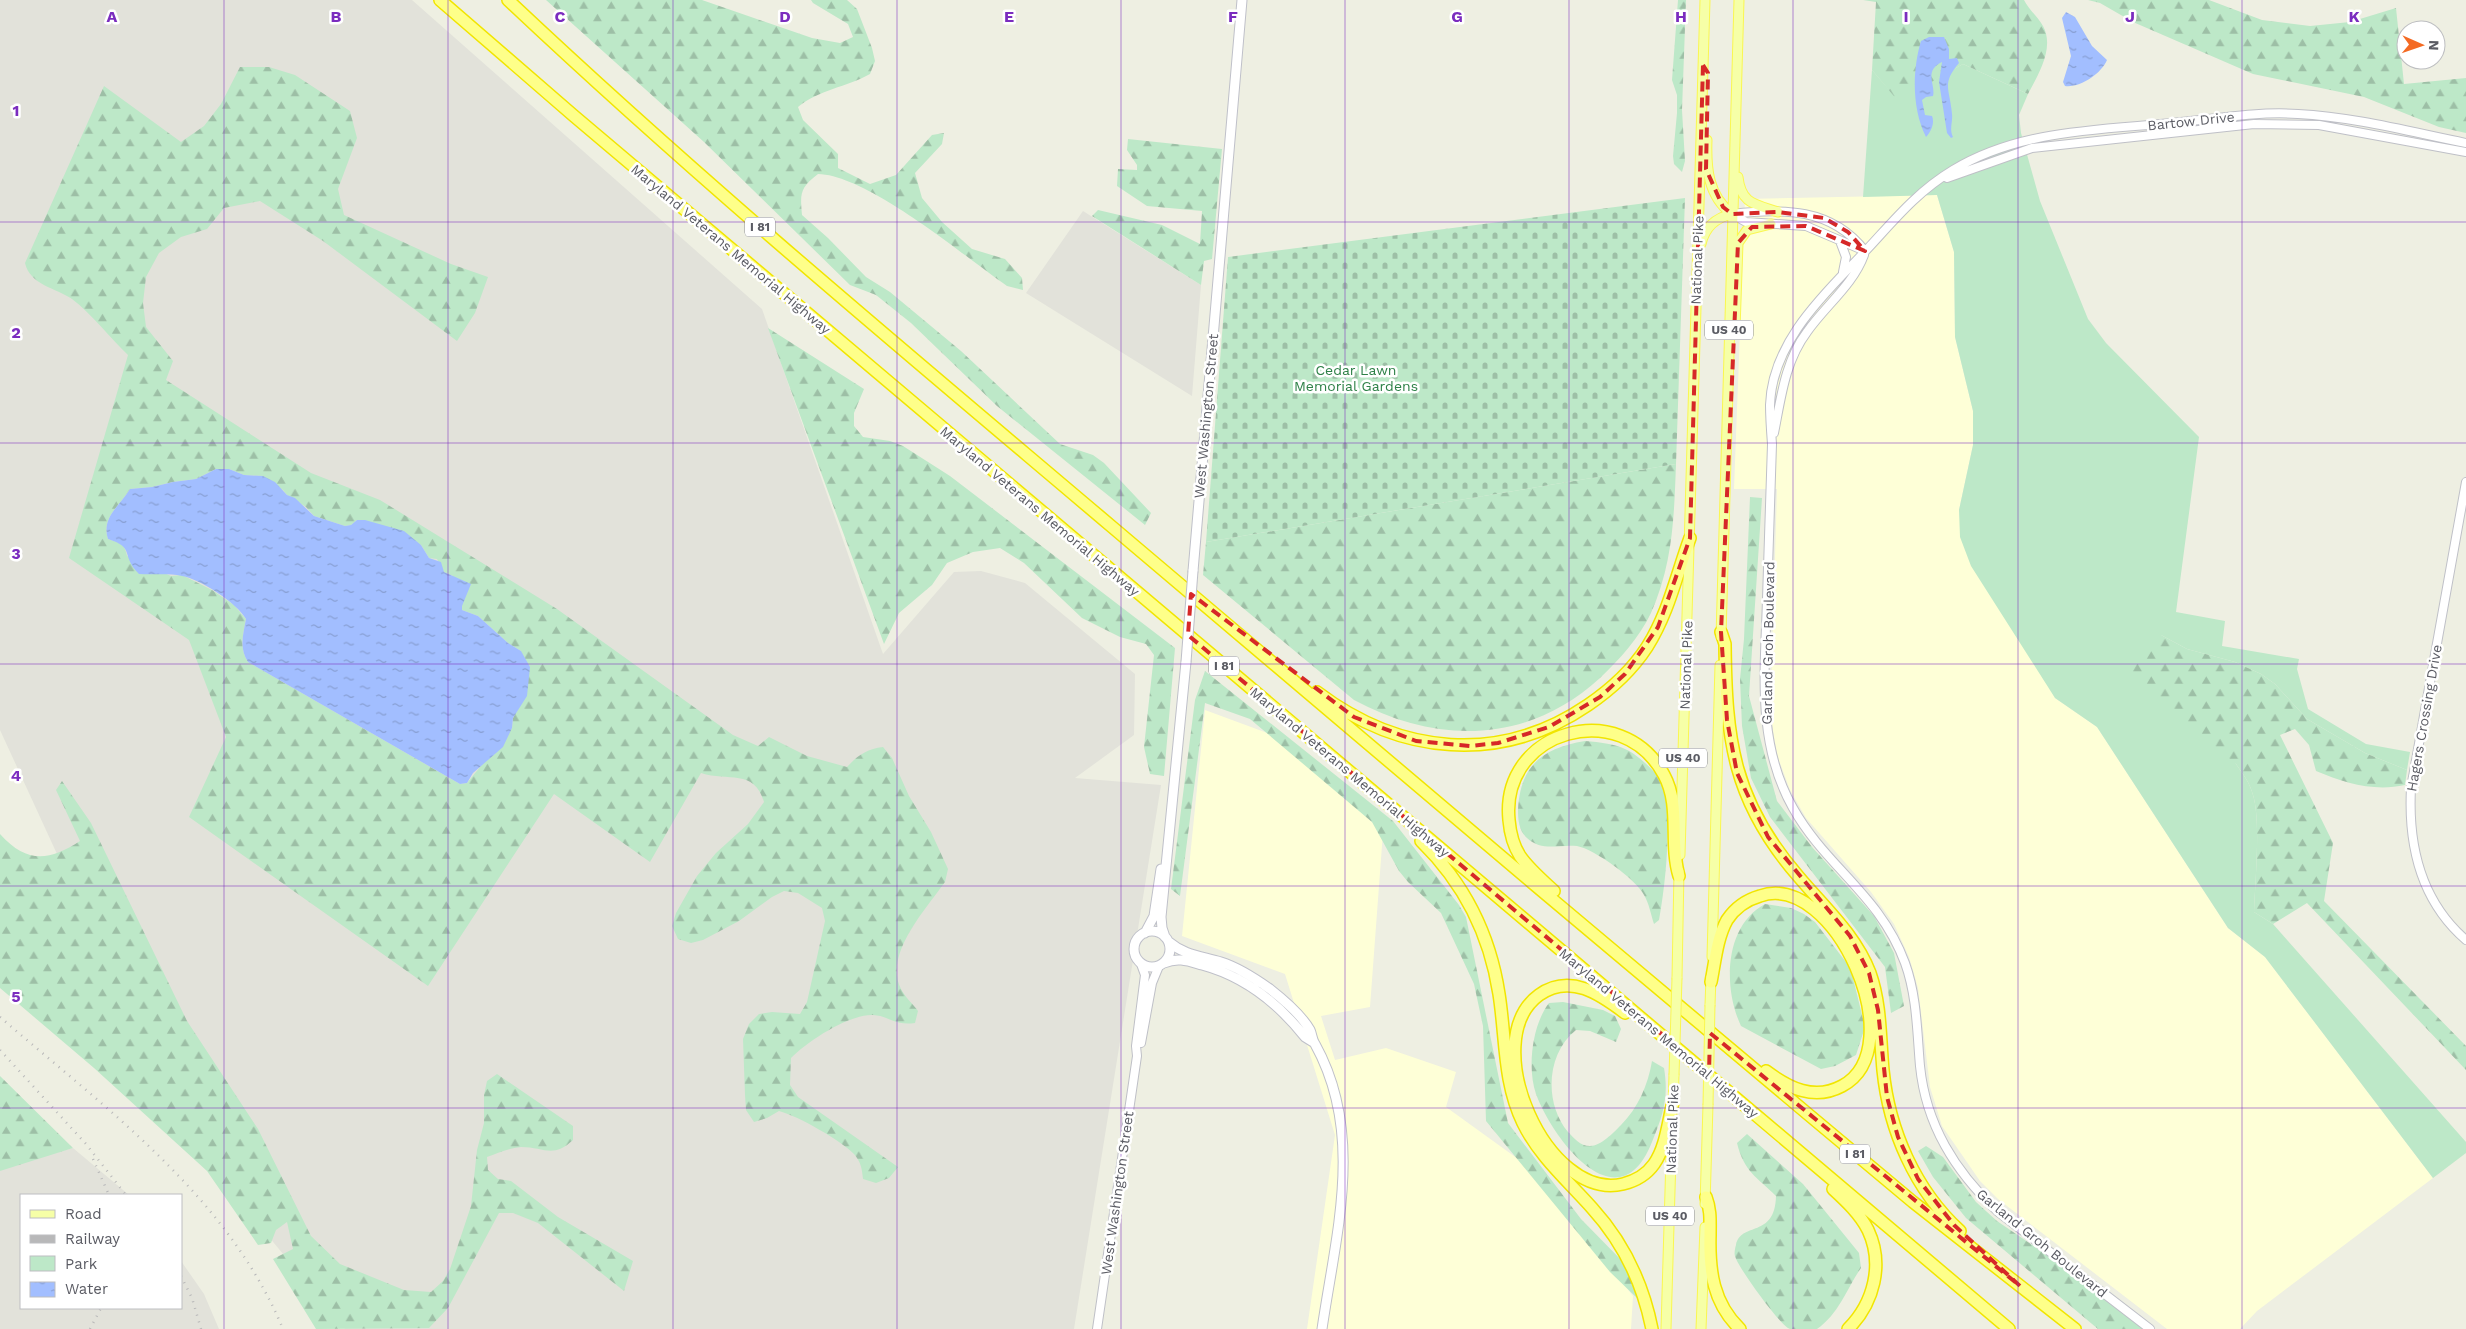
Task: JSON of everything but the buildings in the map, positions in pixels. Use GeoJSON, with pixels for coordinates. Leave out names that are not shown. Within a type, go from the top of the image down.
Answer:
{"type":"FeatureCollection","features":[{"type":"Feature","properties":{"kind":"highway","name":"Maryland Veterans Memorial Highway"},"geometry":{"type":"LineString","coordinates":[[440,0],[574,116],[2009,1329]]}},
{"type":"Feature","properties":{"kind":"highway","name":"I 81"},"geometry":{"type":"LineString","coordinates":[[508,0],[600,87],[705,180],[1207,607],[1912,1202],[2075,1329]]}},
{"type":"Feature","properties":{"kind":"highway"},"geometry":{"type":"LineString","coordinates":[[1207,607],[1321,695],[1354,717],[1386,732],[1416,741],[1442,745],[1470,746],[1498,743],[1527,736],[1574,714],[1600,697],[1625,674],[1646,649],[1671,601],[1690,538]]}},
{"type":"Feature","properties":{"kind":"highway"},"geometry":{"type":"LineString","coordinates":[[1721,632],[1725,644],[1727,720],[1742,787],[1753,814],[1782,859],[1850,936],[1870,973],[1878,1010],[1887,1097],[1898,1137],[1908,1159],[1939,1209],[2020,1286]]}},
{"type":"Feature","properties":{"kind":"highway"},"geometry":{"type":"LineString","coordinates":[[1636,970],[1530,869],[1519,855],[1510,830],[1508,802],[1518,774],[1525,763],[1547,742],[1576,731],[1592,730],[1607,732],[1621,735],[1635,742],[1646,751],[1665,777],[1674,810],[1675,862],[1679,876]]}},
{"type":"Feature","properties":{"kind":"highway"},"geometry":{"type":"LineString","coordinates":[[1359,780],[1449,871],[1476,916],[1494,968],[1506,1067],[1515,1106],[1537,1146],[1594,1210],[1631,1264],[1643,1293],[1652,1329]]}},
{"type":"Feature","properties":{"kind":"highway"},"geometry":{"type":"LineString","coordinates":[[1693,1018],[1775,1078],[1802,1092],[1814,1094],[1836,1090],[1855,1076],[1862,1066],[1867,1053],[1869,1036],[1868,1011],[1860,975],[1843,941],[1806,904],[1792,896],[1766,894],[1740,906],[1728,919],[1722,931],[1711,982]]}},
{"type":"Feature","properties":{"kind":"highway"},"geometry":{"type":"LineString","coordinates":[[1673,1102],[1659,1156],[1642,1175],[1628,1182],[1604,1186],[1588,1181],[1575,1173],[1545,1142],[1532,1122],[1519,1084],[1514,1046],[1516,1031],[1525,1009],[1532,1001],[1555,987],[1578,986],[1591,990],[1699,1066]]}},
{"type":"Feature","properties":{"kind":"highway"},"geometry":{"type":"LineString","coordinates":[[1764,1121],[1849,1205],[1870,1236],[1876,1259],[1873,1288],[1858,1320],[1848,1329]]}},
{"type":"Feature","properties":{"kind":"highway"},"geometry":{"type":"LineString","coordinates":[[1706,1197],[1710,1208],[1710,1261],[1716,1294],[1722,1307],[1740,1329]]}},
{"type":"Feature","properties":{"kind":"main road","name":"West Washington Street"},"geometry":{"type":"LineString","coordinates":[[1167,940],[1162,928],[1161,917],[1186,662],[1242,0]]}},
{"type":"Feature","properties":{"kind":"main road","name":"National Pike"},"geometry":{"type":"LineString","coordinates":[[1666,1329],[1705,0]]}},
{"type":"Feature","properties":{"kind":"main road","name":"US 40"},"geometry":{"type":"LineString","coordinates":[[1702,1329],[1739,0]]}},
{"type":"Feature","properties":{"kind":"main road"},"geometry":{"type":"LineString","coordinates":[[1697,260],[1707,229],[1714,221],[1732,214],[1719,201],[1706,169],[1708,73],[1703,65]]}},
{"type":"Feature","properties":{"kind":"main road"},"geometry":{"type":"LineString","coordinates":[[1734,153],[1742,195],[1752,203],[1778,212]]}},
{"type":"Feature","properties":{"kind":"main road"},"geometry":{"type":"LineString","coordinates":[[1726,445],[1732,434],[1738,243],[1747,230],[1771,224]]}},
{"type":"Feature","properties":{"kind":"main road","name":"West Washington Street"},"geometry":{"type":"LineString","coordinates":[[1145,933],[1154,916],[1165,838],[1169,832]]}},
{"type":"Feature","properties":{"kind":"main road"},"geometry":{"type":"LineString","coordinates":[[1313,1042],[1305,1037],[1257,990],[1236,977],[1182,959],[1151,968],[1141,964],[1134,953],[1134,945],[1138,938],[1145,933],[1156,932],[1183,952],[1231,966],[1268,988],[1294,1011],[1310,1031],[1335,1091],[1341,1112],[1344,1148],[1344,1170],[1322,1329]]}},
{"type":"Feature","properties":{"kind":"main road"},"geometry":{"type":"LineString","coordinates":[[1162,964],[1170,953],[1167,940]]}},
{"type":"Feature","properties":{"kind":"street","name":"Bartow Drive"},"geometry":{"type":"LineString","coordinates":[[1865,251],[1898,213],[1925,188],[1954,169],[1980,156],[2028,138],[2253,115],[2297,114],[2321,116],[2466,143]]}},
{"type":"Feature","properties":{"kind":"street","name":"Bartow Drive"},"geometry":{"type":"LineString","coordinates":[[1925,188],[1957,173],[2032,148],[2254,124],[2319,125],[2466,152]]}},
{"type":"Feature","properties":{"kind":"street"},"geometry":{"type":"LineString","coordinates":[[1732,214],[1778,212],[1824,218],[1848,232],[1865,251]]}},
{"type":"Feature","properties":{"kind":"street"},"geometry":{"type":"LineString","coordinates":[[1732,214],[1746,222],[1806,226],[1865,251]]}},
{"type":"Feature","properties":{"kind":"street"},"geometry":{"type":"LineString","coordinates":[[1840,240],[1846,261],[1840,277]]}},
{"type":"Feature","properties":{"kind":"street","name":"Garland Groh Boulevard"},"geometry":{"type":"LineString","coordinates":[[1865,251],[1799,324],[1778,367],[1770,404],[1772,444],[1764,708],[1771,753],[1783,790],[1805,827],[1872,903],[1896,941],[1911,984],[1925,1096],[1943,1144],[1958,1168],[1975,1190],[1997,1210],[2150,1329]]}},
{"type":"Feature","properties":{"kind":"street","name":"Garland Groh Boulevard"},"geometry":{"type":"LineString","coordinates":[[1772,444],[1782,389],[1796,351],[1806,333],[1857,272],[1865,251]]}},
{"type":"Feature","properties":{"kind":"street","name":"Hagers Crossing Drive"},"geometry":{"type":"LineString","coordinates":[[2466,482],[2411,788],[2410,817],[2412,841],[2422,880],[2442,913],[2466,940]]}},
{"type":"Feature","properties":{"kind":"street","name":"West Washington Street"},"geometry":{"type":"LineString","coordinates":[[1137,1056],[1136,1046],[1145,975],[1141,964]]}},
{"type":"Feature","properties":{"kind":"street","name":"West Washington Street"},"geometry":{"type":"LineString","coordinates":[[1097,1329],[1137,1056],[1152,983],[1162,964]]}},
{"type":"Feature","properties":{"kind":"highlighted area"},"geometry":{"type":"Polygon","coordinates":[[[1703,65],[1708,73],[1706,169],[1723,207],[1732,214],[1778,212],[1824,218],[1848,232],[1865,251],[1806,226],[1752,227],[1738,243],[1721,632],[1727,720],[1737,773],[1768,837],[1850,936],[1869,973],[1878,1010],[1887,1097],[1898,1137],[1918,1179],[1954,1225],[2020,1286],[1710,1033],[1709,1074],[1188,635],[1191,594],[1354,717],[1416,741],[1470,746],[1498,743],[1549,727],[1600,697],[1625,674],[1658,627],[1690,538],[1703,65]]]}},
{"type":"Feature","properties":{"kind":"shaded area"},"geometry":{"type":"Polygon","coordinates":[[[0,0],[412,0],[762,309],[883,654],[954,572],[981,571],[1025,583],[1135,674],[1134,735],[1075,778],[1161,785],[1074,1329],[345,1329],[188,1139],[0,730],[0,0]]]}},
{"type":"Feature","properties":{"kind":"shaded area"},"geometry":{"type":"Polygon","coordinates":[[[1937,195],[1954,252],[1955,337],[1973,411],[1973,445],[1959,510],[2055,698],[2097,727],[2228,928],[2265,957],[2433,1178],[2257,1311],[2240,1329],[2167,1329],[1998,1199],[1980,1181],[1942,1126],[1930,1087],[1918,988],[1909,957],[1894,924],[1871,892],[1806,818],[1790,790],[1777,755],[1771,718],[1771,692],[1777,489],[1734,489],[1745,199],[1937,195]]]}},
{"type":"Feature","properties":{"kind":"shaded area"},"geometry":{"type":"Polygon","coordinates":[[[1083,211],[1201,285],[1192,396],[1026,293],[1083,211]]]}},
{"type":"Feature","properties":{"kind":"shaded area"},"geometry":{"type":"Polygon","coordinates":[[[1205,710],[1278,737],[1383,832],[1370,1007],[1321,1016],[1335,1060],[1386,1048],[1456,1072],[1446,1107],[1532,1169],[1633,1296],[1631,1329],[1307,1329],[1335,1135],[1285,974],[1182,936],[1205,710]]]}},
{"type":"Feature","properties":{"kind":"shaded area"},"geometry":{"type":"Polygon","coordinates":[[[73,1148],[128,1194],[20,1194],[20,1309],[182,1309],[182,1262],[204,1294],[219,1329],[0,1329],[0,1168],[73,1148]]]}},
{"type":"Feature","properties":{"kind":"green space"},"geometry":{"type":"Polygon","coordinates":[[[546,0],[702,0],[812,38],[840,43],[853,37],[848,24],[811,0],[847,0],[857,9],[875,61],[870,74],[814,96],[798,107],[803,120],[838,154],[838,168],[870,184],[896,175],[932,135],[944,133],[942,144],[915,173],[922,198],[942,222],[972,249],[1005,259],[1022,278],[1023,290],[1007,286],[915,219],[888,202],[863,188],[839,178],[818,174],[804,187],[801,196],[802,215],[828,238],[866,277],[890,292],[961,351],[1060,444],[1093,455],[1104,463],[1151,513],[1145,525],[997,406],[911,323],[876,295],[850,285],[704,142],[546,0]]]}},
{"type":"Feature","properties":{"kind":"green space"},"geometry":{"type":"Polygon","coordinates":[[[1678,0],[1686,0],[1682,110],[1685,161],[1682,172],[1674,164],[1673,156],[1677,95],[1672,80],[1678,0]]]}},
{"type":"Feature","properties":{"kind":"green space"},"geometry":{"type":"Polygon","coordinates":[[[1863,0],[2024,0],[2043,26],[2046,34],[2047,43],[2044,61],[2028,94],[1963,64],[1898,101],[1872,70],[1876,2],[1863,0]]]}},
{"type":"Feature","properties":{"kind":"green space"},"geometry":{"type":"Polygon","coordinates":[[[2088,0],[2209,0],[2262,20],[2310,26],[2350,22],[2396,8],[2396,70],[2403,70],[2404,84],[2466,78],[2466,133],[2439,127],[2364,97],[2253,74],[2133,22],[2100,3],[2088,0]]]}},
{"type":"Feature","properties":{"kind":"green space"},"geometry":{"type":"Polygon","coordinates":[[[1963,64],[2028,94],[2019,115],[2021,133],[2040,201],[2088,319],[2106,343],[2199,437],[2176,612],[2225,621],[2222,646],[2299,659],[2297,669],[2308,709],[2366,744],[2410,752],[2407,770],[2365,753],[2307,719],[2275,684],[2261,674],[2235,662],[2187,649],[2161,635],[2252,791],[2257,820],[2254,912],[2273,924],[2466,1142],[2466,1153],[2433,1178],[2265,957],[2228,928],[2097,727],[2055,698],[1971,566],[1960,537],[1959,510],[1973,445],[1973,411],[1955,337],[1954,252],[1937,195],[1863,197],[1872,70],[1898,100],[1963,64]]]}},
{"type":"Feature","properties":{"kind":"green space"},"geometry":{"type":"Polygon","coordinates":[[[240,67],[269,67],[295,75],[350,111],[357,138],[338,189],[344,215],[451,264],[488,277],[475,313],[457,341],[323,241],[260,201],[224,208],[207,229],[181,237],[159,253],[146,277],[143,303],[146,327],[173,361],[166,380],[311,473],[380,500],[557,609],[733,735],[758,746],[769,737],[807,756],[847,767],[863,753],[877,748],[883,747],[892,758],[909,796],[931,832],[948,869],[945,882],[909,933],[902,947],[898,962],[897,976],[901,989],[918,1011],[915,1023],[902,1023],[873,1015],[852,1019],[841,1024],[818,1037],[791,1058],[790,1085],[798,1097],[898,1167],[889,1178],[876,1183],[863,1179],[861,1166],[848,1148],[797,1118],[779,1111],[767,1118],[754,1122],[746,1110],[743,1039],[749,1024],[759,1014],[772,1012],[800,1014],[807,1002],[825,921],[822,908],[798,893],[784,891],[772,897],[739,921],[703,940],[691,943],[678,939],[672,926],[676,913],[697,876],[716,853],[748,824],[764,802],[760,791],[747,780],[701,773],[650,862],[554,794],[428,986],[189,817],[226,737],[189,640],[69,558],[128,355],[72,299],[44,285],[32,276],[25,263],[104,86],[181,142],[204,126],[221,104],[240,67]],[[216,469],[196,479],[130,489],[109,518],[107,524],[108,539],[123,546],[127,556],[171,576],[182,575],[212,590],[234,605],[246,619],[243,652],[248,662],[460,784],[467,783],[512,728],[513,718],[517,710],[521,651],[508,643],[478,616],[462,610],[453,576],[444,572],[437,559],[429,558],[421,545],[357,520],[351,525],[345,526],[314,516],[306,507],[263,476],[244,475],[229,469],[216,469]]]}},
{"type":"Feature","properties":{"kind":"green space"},"geometry":{"type":"Polygon","coordinates":[[[1128,139],[1222,149],[1212,259],[1204,261],[1201,285],[1092,216],[1098,210],[1162,225],[1200,244],[1202,211],[1147,206],[1117,186],[1118,169],[1137,170],[1137,165],[1127,150],[1128,139]]]}},
{"type":"Feature","properties":{"kind":"green space","name":"Cedar Lawn Memorial Gardens"},"geometry":{"type":"Polygon","coordinates":[[[1685,198],[1676,464],[1206,542],[1228,257],[1685,198]]]}},
{"type":"Feature","properties":{"kind":"green space"},"geometry":{"type":"Polygon","coordinates":[[[768,328],[864,389],[854,413],[854,426],[863,437],[890,441],[903,446],[950,476],[1175,648],[1164,776],[1150,774],[1144,747],[1154,655],[1146,644],[1120,637],[1082,618],[1024,563],[1000,548],[973,552],[947,563],[932,585],[899,613],[884,644],[768,328]]]}},
{"type":"Feature","properties":{"kind":"green space"},"geometry":{"type":"Polygon","coordinates":[[[1676,464],[1673,522],[1668,558],[1651,613],[1641,631],[1629,648],[1600,678],[1572,700],[1543,716],[1512,726],[1481,731],[1449,730],[1417,725],[1385,715],[1354,700],[1203,575],[1206,542],[1676,464]]]}},
{"type":"Feature","properties":{"kind":"green space"},"geometry":{"type":"Polygon","coordinates":[[[1750,497],[1762,498],[1749,696],[1777,801],[1812,847],[1874,916],[1894,953],[1904,1006],[1891,1013],[1885,967],[1770,817],[1751,778],[1742,726],[1740,679],[1744,639],[1750,497]]]}},
{"type":"Feature","properties":{"kind":"green space"},"geometry":{"type":"Polygon","coordinates":[[[2161,635],[2187,649],[2235,662],[2261,674],[2275,684],[2307,719],[2365,753],[2407,770],[2405,785],[2371,787],[2349,783],[2316,771],[2309,745],[2295,729],[2280,735],[2333,843],[2324,901],[2466,1046],[2466,1070],[2307,903],[2273,924],[2254,912],[2257,820],[2253,795],[2248,783],[2236,764],[2125,672],[2161,635]]]}},
{"type":"Feature","properties":{"kind":"green space"},"geometry":{"type":"Polygon","coordinates":[[[1205,671],[1393,821],[1459,905],[1466,917],[1508,1123],[1581,1219],[1631,1270],[1637,1282],[1638,1299],[1610,1272],[1486,1121],[1483,1026],[1474,984],[1441,913],[1399,871],[1372,822],[1250,719],[1205,703],[1180,896],[1171,889],[1195,700],[1205,671]]]}},
{"type":"Feature","properties":{"kind":"green space"},"geometry":{"type":"Polygon","coordinates":[[[1585,741],[1600,742],[1631,752],[1666,784],[1668,835],[1666,869],[1659,920],[1654,924],[1647,902],[1640,889],[1614,866],[1594,853],[1577,846],[1539,845],[1527,838],[1521,829],[1518,814],[1520,795],[1523,782],[1529,771],[1545,754],[1570,744],[1585,741]]]}},
{"type":"Feature","properties":{"kind":"green space"},"geometry":{"type":"Polygon","coordinates":[[[62,781],[91,823],[187,1021],[258,1129],[311,1236],[340,1264],[404,1290],[431,1292],[443,1281],[450,1269],[471,1206],[477,1150],[484,1123],[484,1095],[487,1081],[497,1074],[573,1126],[573,1140],[566,1146],[554,1151],[521,1147],[499,1152],[487,1157],[488,1170],[498,1179],[511,1181],[558,1217],[633,1261],[624,1291],[538,1223],[513,1213],[499,1213],[448,1308],[429,1328],[316,1329],[273,1259],[293,1249],[287,1222],[276,1230],[271,1243],[258,1245],[207,1171],[94,1068],[0,988],[0,834],[20,851],[29,855],[39,856],[58,853],[80,841],[56,790],[62,781]]]}},
{"type":"Feature","properties":{"kind":"green space"},"geometry":{"type":"Polygon","coordinates":[[[1765,904],[1791,908],[1815,922],[1846,962],[1852,974],[1865,1027],[1856,1055],[1835,1066],[1821,1069],[1741,1026],[1731,994],[1731,959],[1741,927],[1751,914],[1765,904]]]}},
{"type":"Feature","properties":{"kind":"green space"},"geometry":{"type":"Polygon","coordinates":[[[1563,1002],[1603,1010],[1615,1016],[1621,1029],[1616,1042],[1590,1031],[1576,1030],[1566,1040],[1554,1065],[1552,1093],[1555,1107],[1560,1120],[1568,1132],[1580,1143],[1586,1146],[1594,1145],[1611,1135],[1637,1104],[1648,1079],[1652,1061],[1664,1068],[1666,1088],[1664,1106],[1656,1132],[1638,1166],[1622,1176],[1605,1176],[1588,1167],[1571,1152],[1557,1133],[1536,1094],[1532,1072],[1535,1035],[1543,1012],[1549,1003],[1563,1002]]]}},
{"type":"Feature","properties":{"kind":"green space"},"geometry":{"type":"Polygon","coordinates":[[[0,1076],[73,1148],[0,1171],[0,1076]]]}},
{"type":"Feature","properties":{"kind":"green space"},"geometry":{"type":"Polygon","coordinates":[[[1747,1134],[1803,1184],[1859,1253],[1861,1268],[1837,1308],[1825,1323],[1817,1329],[1790,1329],[1785,1326],[1760,1295],[1735,1256],[1735,1248],[1739,1238],[1744,1233],[1758,1228],[1770,1218],[1776,1196],[1747,1168],[1743,1161],[1737,1143],[1747,1134]]]}},
{"type":"Feature","properties":{"kind":"green space"},"geometry":{"type":"Polygon","coordinates":[[[1926,1146],[1943,1157],[1976,1202],[1997,1221],[2057,1262],[2144,1329],[2098,1329],[1966,1218],[1933,1177],[1918,1151],[1926,1146]]]}},
{"type":"Feature","properties":{"kind":"water"},"geometry":{"type":"Polygon","coordinates":[[[2066,12],[2075,17],[2092,46],[2107,60],[2095,75],[2077,85],[2071,86],[2065,86],[2063,82],[2071,56],[2062,18],[2066,12]]]}},
{"type":"Feature","properties":{"kind":"water"},"geometry":{"type":"Polygon","coordinates":[[[1929,37],[1944,37],[1949,49],[1949,59],[1957,58],[1959,63],[1953,70],[1948,82],[1952,117],[1951,131],[1953,137],[1951,138],[1947,133],[1939,82],[1942,62],[1933,70],[1933,96],[1922,100],[1925,115],[1932,116],[1933,119],[1932,127],[1926,137],[1918,114],[1915,90],[1916,65],[1921,41],[1929,37]]]}},
{"type":"Feature","properties":{"kind":"water"},"geometry":{"type":"Polygon","coordinates":[[[216,469],[229,469],[244,475],[263,476],[275,482],[287,495],[295,498],[314,516],[345,526],[351,525],[357,520],[365,520],[404,531],[421,545],[429,558],[441,562],[444,572],[471,584],[462,610],[478,616],[508,643],[521,651],[530,667],[527,696],[513,718],[512,728],[503,747],[473,773],[467,783],[460,784],[248,662],[243,652],[246,619],[235,606],[208,587],[190,578],[172,575],[139,574],[130,562],[125,549],[117,542],[108,539],[107,524],[109,518],[130,489],[196,479],[216,469]]]}},
{"type":"Feature","properties":{"kind":"railway"},"geometry":{"type":"LineString","coordinates":[[0,1017],[121,1121],[160,1157],[197,1196],[230,1237],[259,1281],[283,1329]]}},
{"type":"Feature","properties":{"kind":"railway"},"geometry":{"type":"LineString","coordinates":[[0,1050],[86,1144],[125,1194]]}},
{"type":"Feature","properties":{"kind":"railway"},"geometry":{"type":"LineString","coordinates":[[93,1159],[109,1194]]}},
{"type":"Feature","properties":{"kind":"railway"},"geometry":{"type":"LineString","coordinates":[[182,1278],[192,1298],[201,1329]]}},
{"type":"Feature","properties":{"kind":"railway"},"geometry":{"type":"LineString","coordinates":[[90,1329],[100,1309]]}}]}
